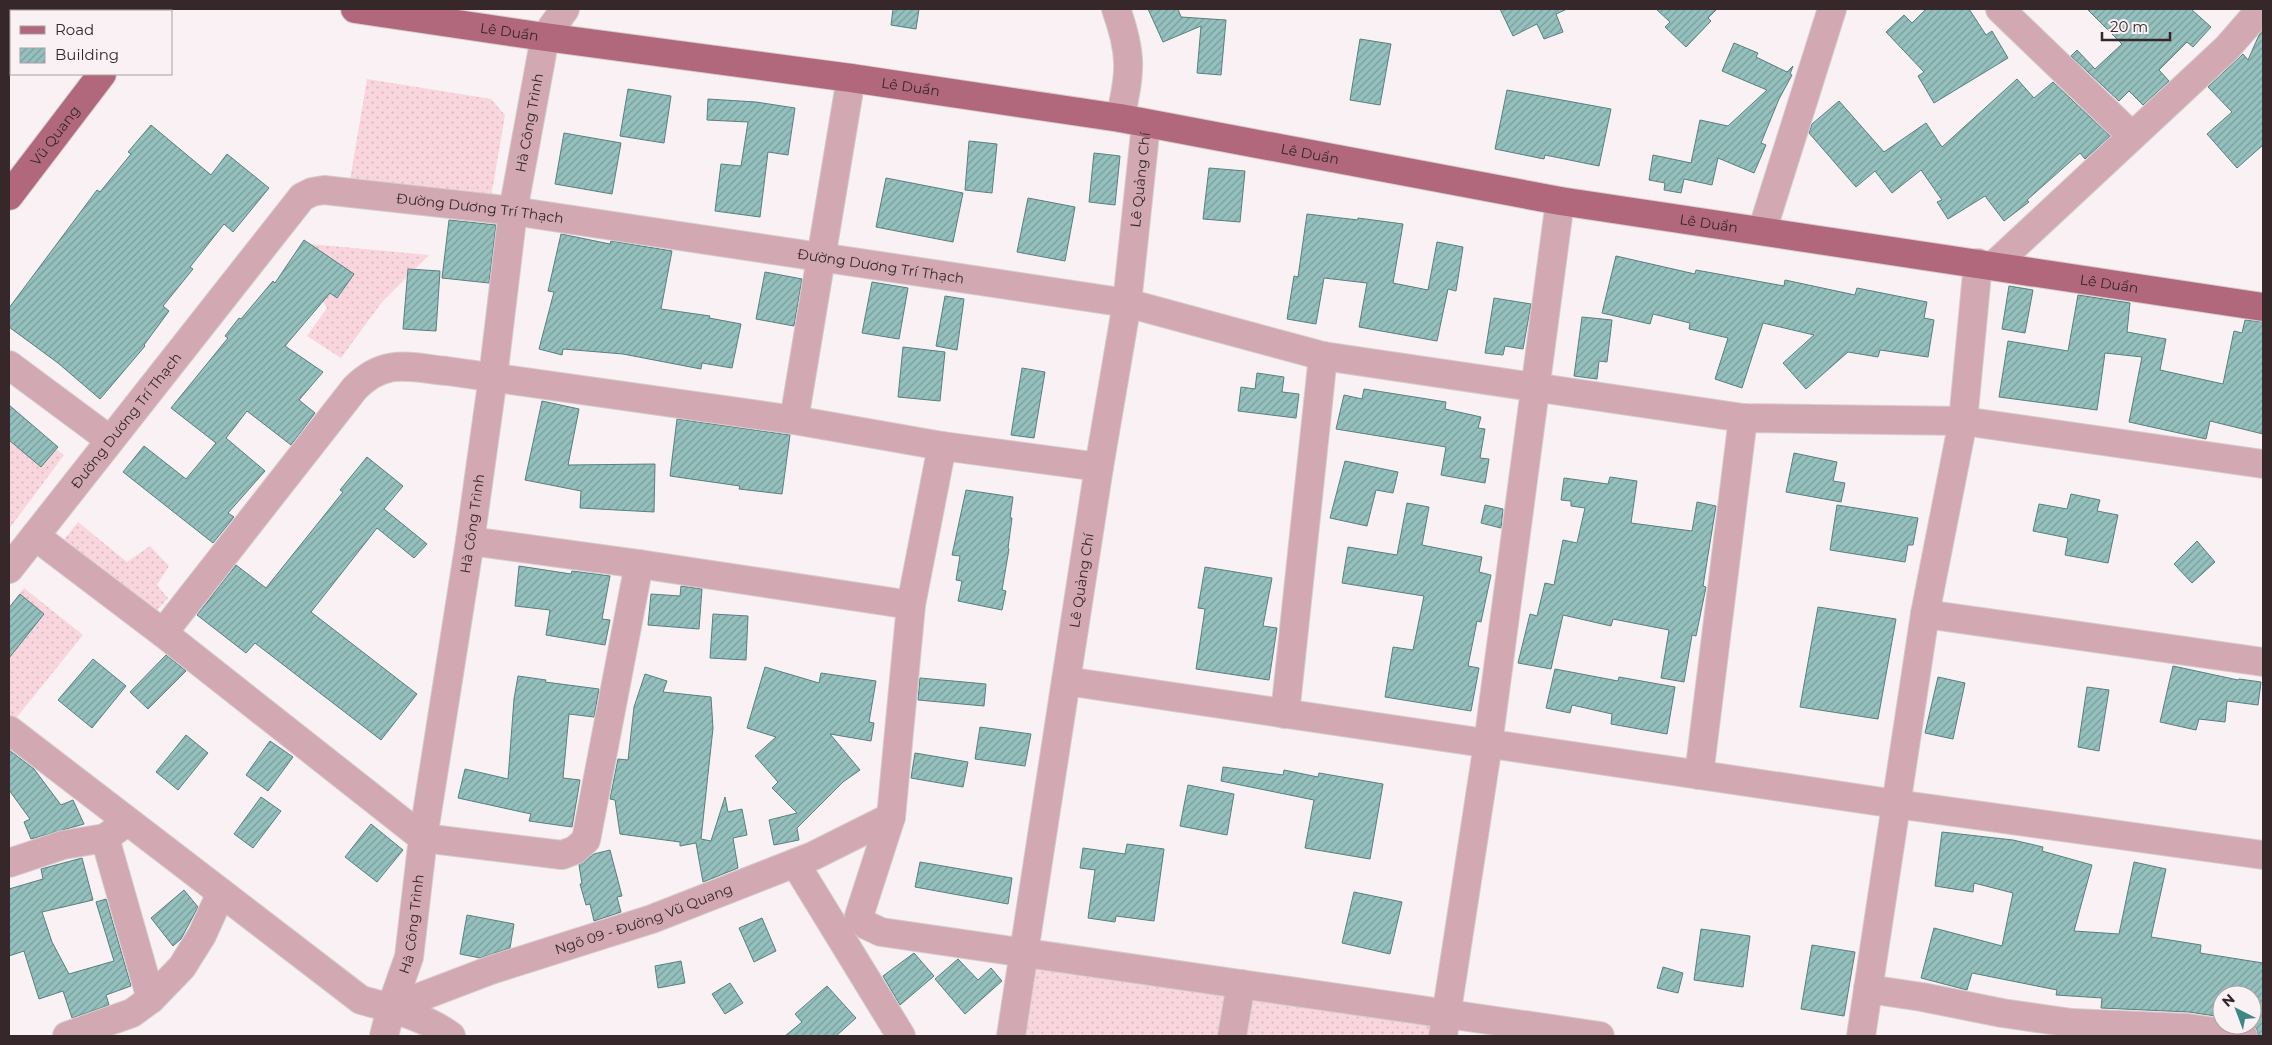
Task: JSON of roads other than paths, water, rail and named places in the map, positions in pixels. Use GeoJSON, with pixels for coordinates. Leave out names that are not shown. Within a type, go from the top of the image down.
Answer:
{"type":"FeatureCollection","features":[{"type":"Feature","properties":{"kind":"main road","name":"Lê Duẩn"},"geometry":{"type":"LineString","coordinates":[[358,9],[545,37],[851,78],[1133,121],[1560,201],[2263,307]]}},
{"type":"Feature","properties":{"kind":"main road","name":"Vũ Quang"},"geometry":{"type":"LineString","coordinates":[[9,196],[101,75]]}},
{"type":"Feature","properties":{"kind":"street"},"geometry":{"type":"LineString","coordinates":[[545,37],[565,9]]}},
{"type":"Feature","properties":{"kind":"street","name":"Lê Quảng Chí"},"geometry":{"type":"LineString","coordinates":[[1011,1036],[1099,467],[1127,303],[1133,121],[1128,49],[1116,9]]}},
{"type":"Feature","properties":{"kind":"street"},"geometry":{"type":"LineString","coordinates":[[1762,231],[1832,9]]}},
{"type":"Feature","properties":{"kind":"street"},"geometry":{"type":"LineString","coordinates":[[2000,9],[2132,136]]}},
{"type":"Feature","properties":{"kind":"street"},"geometry":{"type":"LineString","coordinates":[[1861,1036],[1925,614],[1963,421],[1986,264],[2132,136],[2227,48],[2261,9]]}},
{"type":"Feature","properties":{"kind":"street","name":"Hà Công Trình"},"geometry":{"type":"LineString","coordinates":[[384,1036],[391,1008],[409,957],[423,838],[470,541],[493,377],[513,211],[545,37]]}},
{"type":"Feature","properties":{"kind":"street"},"geometry":{"type":"LineString","coordinates":[[794,420],[823,257],[851,78]]}},
{"type":"Feature","properties":{"kind":"street","name":"Đường Dương Trí Thạch"},"geometry":{"type":"LineString","coordinates":[[9,569],[302,198],[312,192],[324,190],[513,211],[1127,303],[1323,356],[1743,418],[1963,421],[2263,464]]}},
{"type":"Feature","properties":{"kind":"street"},"geometry":{"type":"LineString","coordinates":[[1445,1025],[1488,744],[1560,201]]}},
{"type":"Feature","properties":{"kind":"street"},"geometry":{"type":"LineString","coordinates":[[1285,714],[1323,356]]}},
{"type":"Feature","properties":{"kind":"street"},"geometry":{"type":"LineString","coordinates":[[9,366],[110,440]]}},
{"type":"Feature","properties":{"kind":"street"},"geometry":{"type":"LineString","coordinates":[[163,633],[345,400],[368,375],[381,369],[402,366],[493,377],[794,420],[942,446],[1099,467]]}},
{"type":"Feature","properties":{"kind":"street"},"geometry":{"type":"LineString","coordinates":[[1699,774],[1743,418]]}},
{"type":"Feature","properties":{"kind":"street"},"geometry":{"type":"LineString","coordinates":[[942,446],[911,605],[891,817],[859,916],[866,925],[881,932],[1241,984],[1445,1025],[1600,1036]]}},
{"type":"Feature","properties":{"kind":"street"},"geometry":{"type":"LineString","coordinates":[[34,536],[163,633],[423,838],[562,855],[576,850],[586,840],[639,564]]}},
{"type":"Feature","properties":{"kind":"street"},"geometry":{"type":"LineString","coordinates":[[470,541],[639,564],[911,605]]}},
{"type":"Feature","properties":{"kind":"street"},"geometry":{"type":"LineString","coordinates":[[1925,614],[2263,662]]}},
{"type":"Feature","properties":{"kind":"street"},"geometry":{"type":"LineString","coordinates":[[1066,681],[1896,804],[2263,855]]}},
{"type":"Feature","properties":{"kind":"street"},"geometry":{"type":"LineString","coordinates":[[9,730],[361,1000],[391,1008],[440,1027],[451,1036]]}},
{"type":"Feature","properties":{"kind":"street","name":"Ngõ 09 - Đường Vũ Quang"},"geometry":{"type":"LineString","coordinates":[[391,1008],[491,970],[652,919],[795,863],[891,817]]}},
{"type":"Feature","properties":{"kind":"street"},"geometry":{"type":"LineString","coordinates":[[9,863],[63,845],[105,838],[128,821]]}},
{"type":"Feature","properties":{"kind":"street"},"geometry":{"type":"LineString","coordinates":[[105,838],[151,999]]}},
{"type":"Feature","properties":{"kind":"street"},"geometry":{"type":"LineString","coordinates":[[795,863],[901,1036]]}},
{"type":"Feature","properties":{"kind":"street"},"geometry":{"type":"LineString","coordinates":[[66,1036],[132,1012],[151,999],[182,967],[202,935],[221,893]]}},
{"type":"Feature","properties":{"kind":"street"},"geometry":{"type":"LineString","coordinates":[[1232,1036],[1241,984]]}},
{"type":"Feature","properties":{"kind":"street"},"geometry":{"type":"LineString","coordinates":[[1868,989],[1922,997],[2002,1013],[2072,1023],[2188,1028],[2243,1036]]}}]}
